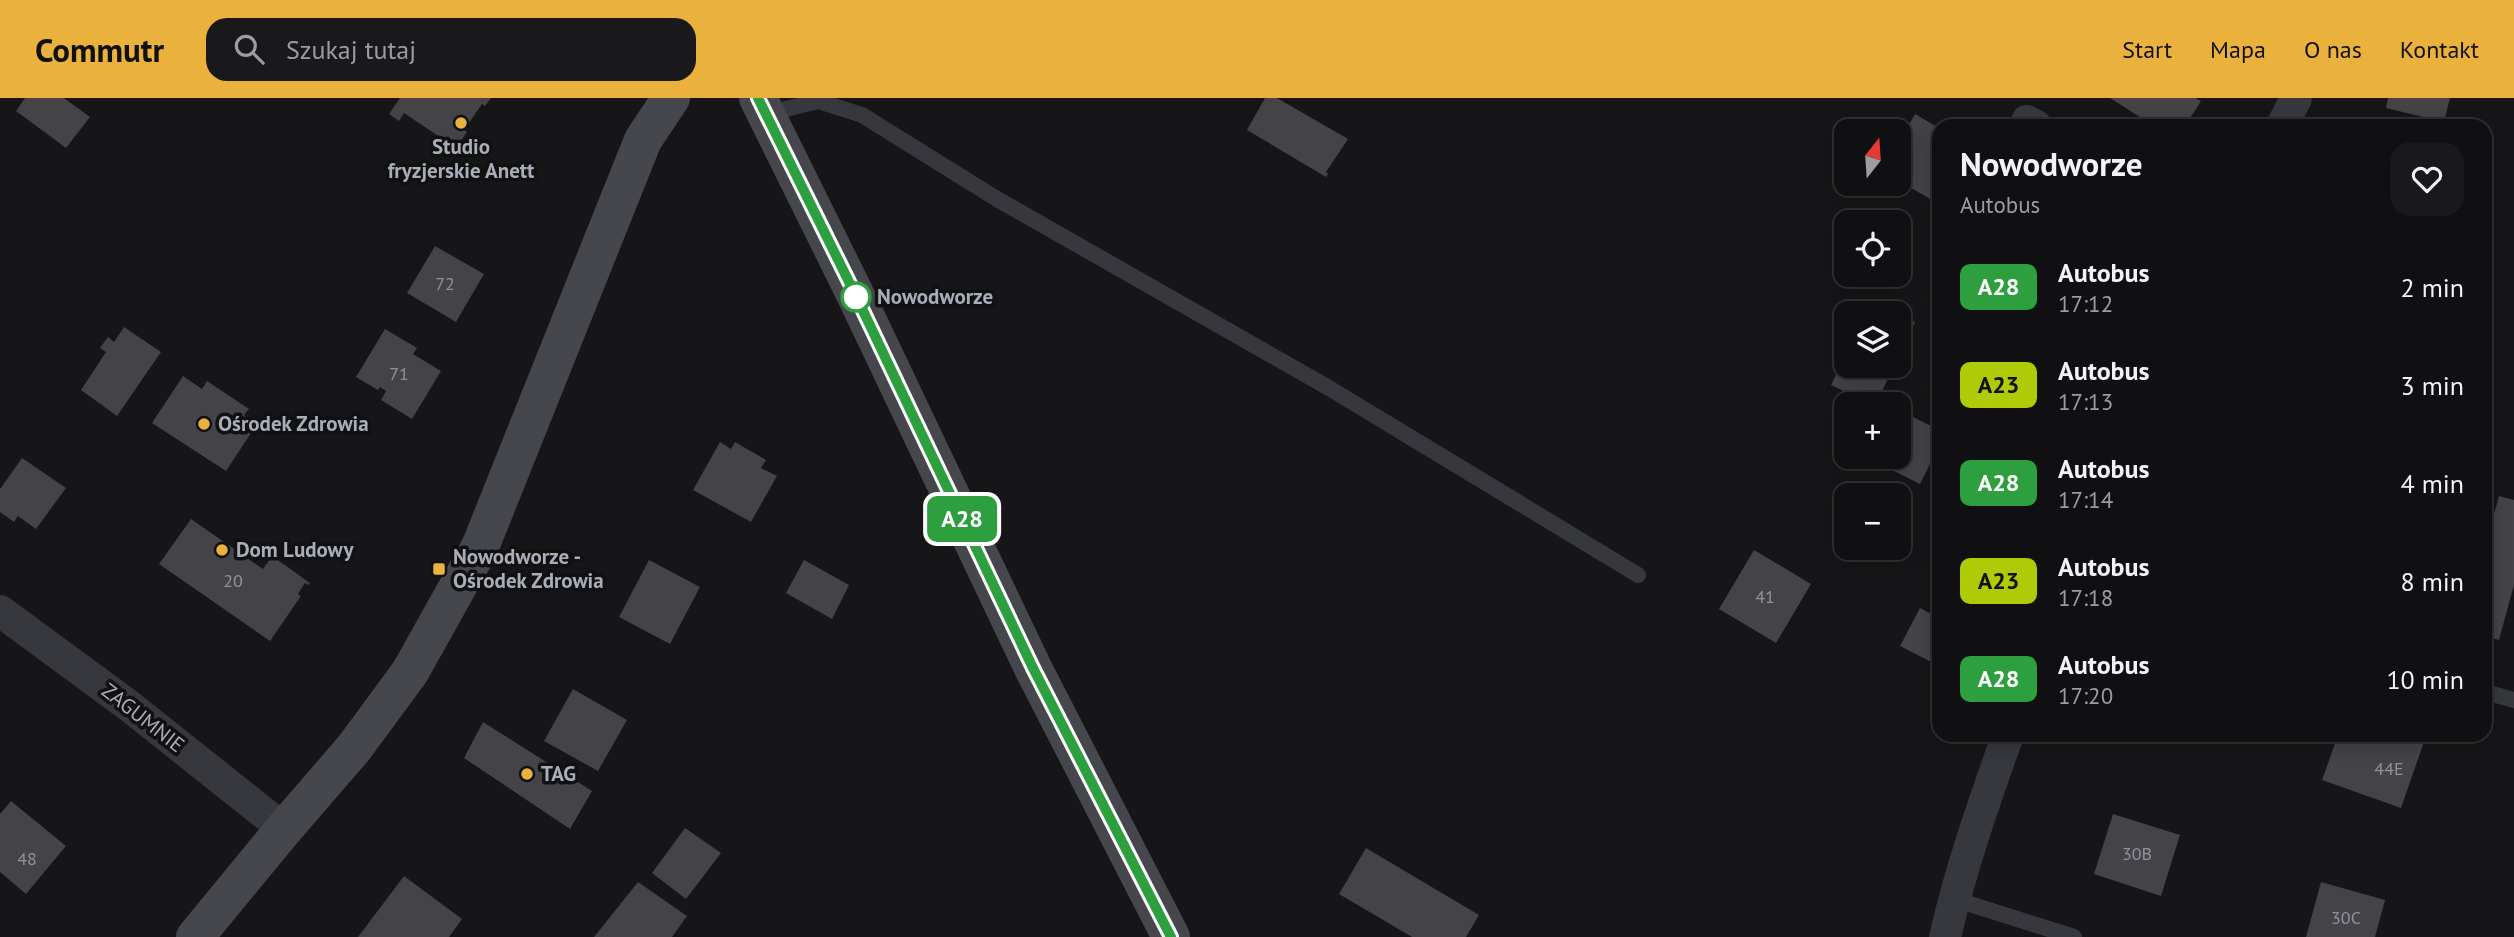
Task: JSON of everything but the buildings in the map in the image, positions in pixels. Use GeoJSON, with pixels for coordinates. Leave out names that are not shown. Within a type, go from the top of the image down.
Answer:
{"type":"FeatureCollection","features":[{"type":"Feature","properties":{"kind":"street"},"geometry":{"type":"LineString","coordinates":[[195,937],[354,748],[410,673],[480,547],[643,141],[671,98]]}},
{"type":"Feature","properties":{"kind":"street"},"geometry":{"type":"LineString","coordinates":[[2286,119],[2296,98]]}},
{"type":"Feature","properties":{"kind":"street"},"geometry":{"type":"LineString","coordinates":[[762,106],[1033,668],[1171,937]]}},
{"type":"Feature","properties":{"kind":"street","name":"ZAGUMNIE"},"geometry":{"type":"LineString","coordinates":[[0,611],[128,705],[284,829]]}},
{"type":"Feature","properties":{"kind":"street"},"geometry":{"type":"LineString","coordinates":[[1945,937],[1977,823],[2006,742]]}},
{"type":"Feature","properties":{"kind":"lane"},"geometry":{"type":"LineString","coordinates":[[762,106],[818,101],[862,115],[997,200],[1329,388],[1638,575]]}},
{"type":"Feature","properties":{"kind":"lane"},"geometry":{"type":"LineString","coordinates":[[2492,694],[2514,700]]}},
{"type":"Feature","properties":{"kind":"lane"},"geometry":{"type":"LineString","coordinates":[[1954,899],[2074,937]]}},
{"type":"Feature","properties":{"kind":"bus line","name":"A28"},"geometry":{"type":"LineString","coordinates":[[758,98],[856,296],[1033,668],[1171,937]]}},
{"type":"Feature","properties":{"kind":"place","name":"Studio fryzjerskie Anett"},"geometry":{"type":"Point","coordinates":[461,123]}},
{"type":"Feature","properties":{"kind":"place","name":"Nowodworze"},"geometry":{"type":"Point","coordinates":[856,297]}},
{"type":"Feature","properties":{"kind":"place","name":"Ośrodek Zdrowia"},"geometry":{"type":"Point","coordinates":[204,424]}},
{"type":"Feature","properties":{"kind":"place","name":"Dom Ludowy"},"geometry":{"type":"Point","coordinates":[222,550]}},
{"type":"Feature","properties":{"kind":"place","name":"Nowodworze - Ośrodek Zdrowia"},"geometry":{"type":"Point","coordinates":[439,569]}},
{"type":"Feature","properties":{"kind":"place","name":"TAG"},"geometry":{"type":"Point","coordinates":[527,774]}}]}
